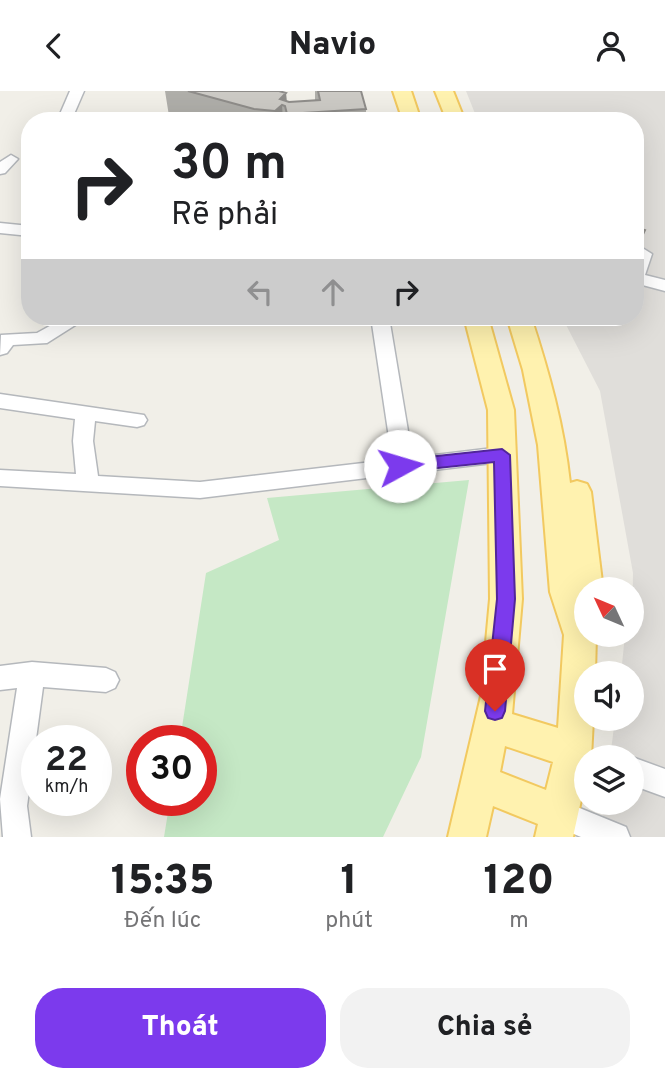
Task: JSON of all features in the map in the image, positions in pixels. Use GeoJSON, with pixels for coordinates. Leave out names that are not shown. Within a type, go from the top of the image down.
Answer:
{"type":"FeatureCollection","features":[{"type":"Feature","properties":{"kind":"main road"},"geometry":{"type":"LineString","coordinates":[[402,91],[409,112]]}},
{"type":"Feature","properties":{"kind":"main road"},"geometry":{"type":"LineString","coordinates":[[430,91],[438,112]]}},
{"type":"Feature","properties":{"kind":"main road"},"geometry":{"type":"LineString","coordinates":[[444,91],[452,112]]}},
{"type":"Feature","properties":{"kind":"main road"},"geometry":{"type":"LineString","coordinates":[[467,837],[498,697],[506,599],[501,410],[478,326]]}},
{"type":"Feature","properties":{"kind":"main road"},"geometry":{"type":"LineString","coordinates":[[522,326],[536,370],[552,446],[566,592],[574,605]]}},
{"type":"Feature","properties":{"kind":"main road"},"geometry":{"type":"LineString","coordinates":[[536,326],[564,416],[578,501],[586,577]]}},
{"type":"Feature","properties":{"kind":"main road"},"geometry":{"type":"LineString","coordinates":[[583,647],[584,745]]}},
{"type":"Feature","properties":{"kind":"main road"},"geometry":{"type":"LineString","coordinates":[[492,725],[574,751]]}},
{"type":"Feature","properties":{"kind":"main road"},"geometry":{"type":"LineString","coordinates":[[479,782],[557,826],[574,781]]}},
{"type":"Feature","properties":{"kind":"street"},"geometry":{"type":"LineString","coordinates":[[68,112],[77,91]]}},
{"type":"Feature","properties":{"kind":"street"},"geometry":{"type":"LineString","coordinates":[[0,228],[21,230]]}},
{"type":"Feature","properties":{"kind":"street"},"geometry":{"type":"LineString","coordinates":[[644,280],[665,286]]}},
{"type":"Feature","properties":{"kind":"street"},"geometry":{"type":"LineString","coordinates":[[0,349],[8,339],[40,339],[63,326]]}},
{"type":"Feature","properties":{"kind":"street"},"geometry":{"type":"LineString","coordinates":[[381,326],[398,431],[400,466]]}},
{"type":"Feature","properties":{"kind":"street"},"geometry":{"type":"LineString","coordinates":[[0,401],[137,421]]}},
{"type":"Feature","properties":{"kind":"street"},"geometry":{"type":"LineString","coordinates":[[85,415],[83,441],[88,482]]}},
{"type":"Feature","properties":{"kind":"street"},"geometry":{"type":"LineString","coordinates":[[0,478],[200,490],[502,455]]}},
{"type":"Feature","properties":{"kind":"street"},"geometry":{"type":"LineString","coordinates":[[17,837],[13,806],[32,674]]}},
{"type":"Feature","properties":{"kind":"street"},"geometry":{"type":"LineString","coordinates":[[0,678],[32,674],[106,680]]}},
{"type":"Feature","properties":{"kind":"street"},"geometry":{"type":"LineString","coordinates":[[644,775],[665,783]]}},
{"type":"Feature","properties":{"kind":"street"},"geometry":{"type":"LineString","coordinates":[[557,826],[615,837]]}},
{"type":"Feature","properties":{"kind":"shaded area"},"geometry":{"type":"Polygon","coordinates":[[[466,91],[665,91],[665,837],[600,837],[603,815],[644,815],[644,745],[612,745],[613,731],[644,731],[644,661],[622,661],[624,647],[644,647],[644,577],[633,577],[600,391],[567,326],[644,326],[644,112],[474,112],[466,91]]]}},
{"type":"Feature","properties":{"kind":"green space"},"geometry":{"type":"Polygon","coordinates":[[[469,480],[421,757],[383,837],[164,837],[167,816],[217,816],[217,725],[182,725],[206,573],[279,540],[267,498],[469,480]]]}},
{"type":"Feature","properties":{"kind":"building"},"geometry":{"type":"Polygon","coordinates":[[[188,91],[279,91],[286,93],[280,99],[289,102],[320,100],[318,91],[361,91],[366,109],[286,112],[282,105],[275,111],[254,109],[188,91]]]}},
{"type":"Feature","properties":{"kind":"route"},"geometry":{"type":"LineString","coordinates":[[400,466],[502,455],[506,599],[495,711]]}}]}
